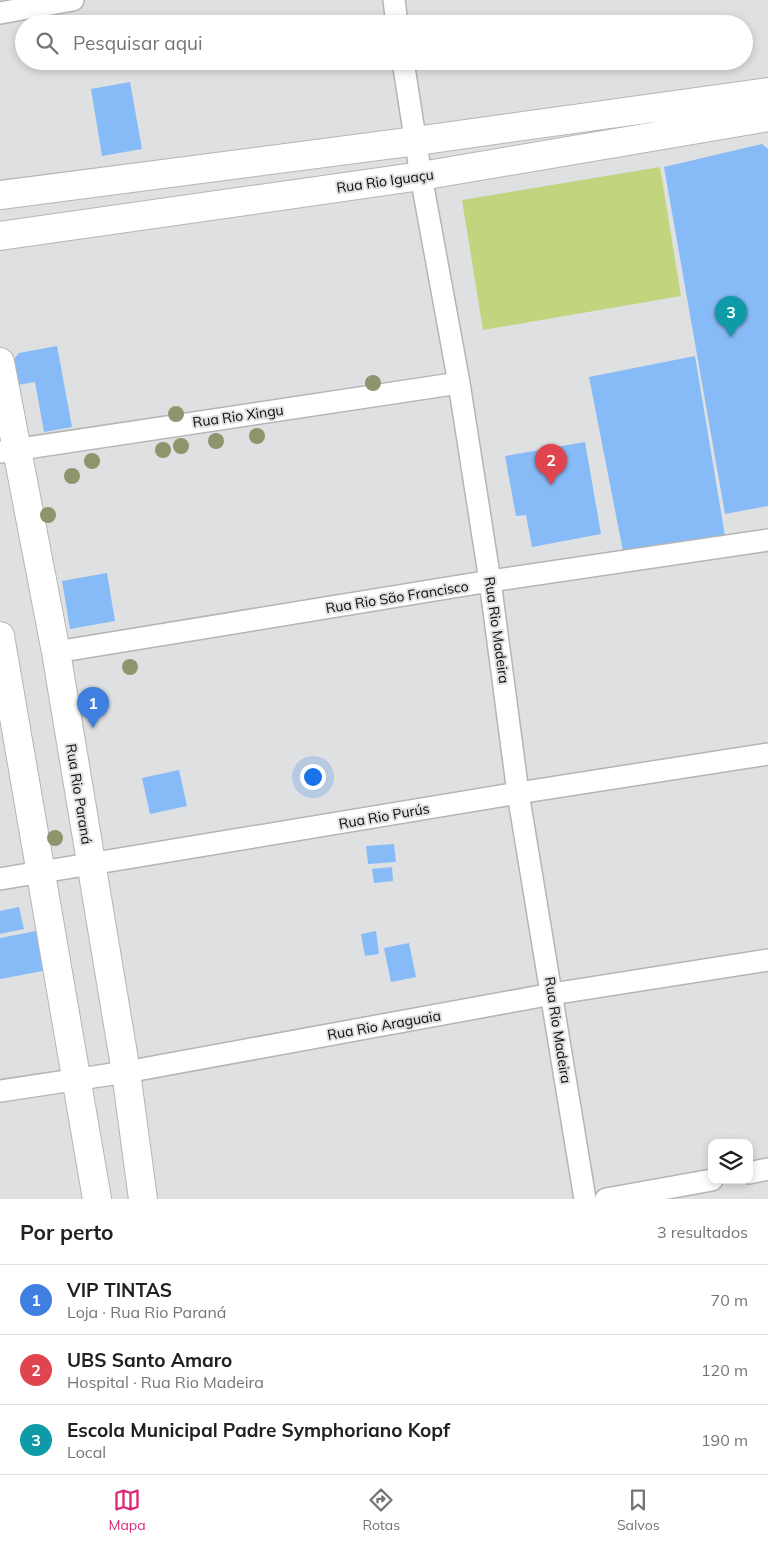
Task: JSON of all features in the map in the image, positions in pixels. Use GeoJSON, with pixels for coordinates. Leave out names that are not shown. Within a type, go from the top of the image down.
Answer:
{"type":"FeatureCollection","features":[{"type":"Feature","properties":{"kind":"street"},"geometry":{"type":"LineString","coordinates":[[0,13],[73,0]]}},
{"type":"Feature","properties":{"kind":"street"},"geometry":{"type":"LineString","coordinates":[[394,0],[396,15]]}},
{"type":"Feature","properties":{"kind":"street","name":"Rua Rio Madeira"},"geometry":{"type":"LineString","coordinates":[[404,70],[421,176],[459,383],[490,581],[518,793],[586,1199]]}},
{"type":"Feature","properties":{"kind":"street"},"geometry":{"type":"LineString","coordinates":[[0,195],[416,141],[768,92]]}},
{"type":"Feature","properties":{"kind":"street","name":"Rua Rio Iguaçu"},"geometry":{"type":"LineString","coordinates":[[0,236],[421,176],[768,117]]}},
{"type":"Feature","properties":{"kind":"street","name":"Rua Rio Paraná"},"geometry":{"type":"LineString","coordinates":[[0,362],[9,450],[56,652],[126,1072],[143,1199]]}},
{"type":"Feature","properties":{"kind":"street","name":"Rua Rio Xingu"},"geometry":{"type":"LineString","coordinates":[[9,450],[459,383]]}},
{"type":"Feature","properties":{"kind":"street","name":"Rua Rio São Francisco"},"geometry":{"type":"LineString","coordinates":[[56,652],[490,581],[768,540]]}},
{"type":"Feature","properties":{"kind":"street"},"geometry":{"type":"LineString","coordinates":[[0,636],[97,1199]]}},
{"type":"Feature","properties":{"kind":"street","name":"Rua Rio Purús"},"geometry":{"type":"LineString","coordinates":[[0,879],[518,793],[768,754]]}},
{"type":"Feature","properties":{"kind":"street","name":"Rua Rio Araguaia"},"geometry":{"type":"LineString","coordinates":[[0,1091],[75,1078],[126,1072],[552,994],[768,960]]}},
{"type":"Feature","properties":{"kind":"street"},"geometry":{"type":"LineString","coordinates":[[753,1172],[768,1169]]}},
{"type":"Feature","properties":{"kind":"street"},"geometry":{"type":"LineString","coordinates":[[606,1199],[708,1181]]}},
{"type":"Feature","properties":{"kind":"green space"},"geometry":{"type":"Polygon","coordinates":[[[660,167],[681,296],[483,330],[462,200],[660,167]]]}},
{"type":"Feature","properties":{"kind":"building"},"geometry":{"type":"Polygon","coordinates":[[[130,82],[142,149],[102,156],[91,89],[130,82]]]}},
{"type":"Feature","properties":{"kind":"building"},"geometry":{"type":"Polygon","coordinates":[[[762,144],[768,149],[768,506],[725,514],[664,167],[762,144]]]}},
{"type":"Feature","properties":{"kind":"building"},"geometry":{"type":"Polygon","coordinates":[[[57,346],[72,427],[44,432],[35,382],[18,385],[14,359],[19,353],[57,346]]]}},
{"type":"Feature","properties":{"kind":"building"},"geometry":{"type":"Polygon","coordinates":[[[695,356],[725,536],[623,551],[589,377],[695,356]]]}},
{"type":"Feature","properties":{"kind":"building"},"geometry":{"type":"Polygon","coordinates":[[[585,442],[601,534],[532,547],[526,515],[516,516],[505,456],[585,442]]]}},
{"type":"Feature","properties":{"kind":"building"},"geometry":{"type":"Polygon","coordinates":[[[107,573],[115,621],[70,629],[62,581],[107,573]]]}},
{"type":"Feature","properties":{"kind":"building"},"geometry":{"type":"Polygon","coordinates":[[[179,770],[187,806],[150,814],[142,778],[179,770]]]}},
{"type":"Feature","properties":{"kind":"building"},"geometry":{"type":"Polygon","coordinates":[[[394,844],[396,862],[368,864],[366,846],[394,844]]]}},
{"type":"Feature","properties":{"kind":"building"},"geometry":{"type":"Polygon","coordinates":[[[392,867],[393,881],[374,883],[372,869],[392,867]]]}},
{"type":"Feature","properties":{"kind":"building"},"geometry":{"type":"Polygon","coordinates":[[[19,907],[24,929],[0,934],[0,911],[19,907]]]}},
{"type":"Feature","properties":{"kind":"building"},"geometry":{"type":"Polygon","coordinates":[[[36,931],[43,971],[0,979],[0,938],[36,931]]]}},
{"type":"Feature","properties":{"kind":"building"},"geometry":{"type":"Polygon","coordinates":[[[376,931],[379,954],[365,956],[361,934],[376,931]]]}},
{"type":"Feature","properties":{"kind":"building"},"geometry":{"type":"Polygon","coordinates":[[[409,943],[416,977],[391,982],[384,948],[409,943]]]}},
{"type":"Feature","properties":{"kind":"place","name":"Escola Municipal Padre Symphoriano Kopf"},"geometry":{"type":"Point","coordinates":[731,337]}},
{"type":"Feature","properties":{"kind":"place","name":"UBS Santo Amaro"},"geometry":{"type":"Point","coordinates":[551,485]}},
{"type":"Feature","properties":{"kind":"place","name":"VIP TINTAS"},"geometry":{"type":"Point","coordinates":[93,728]}}]}
